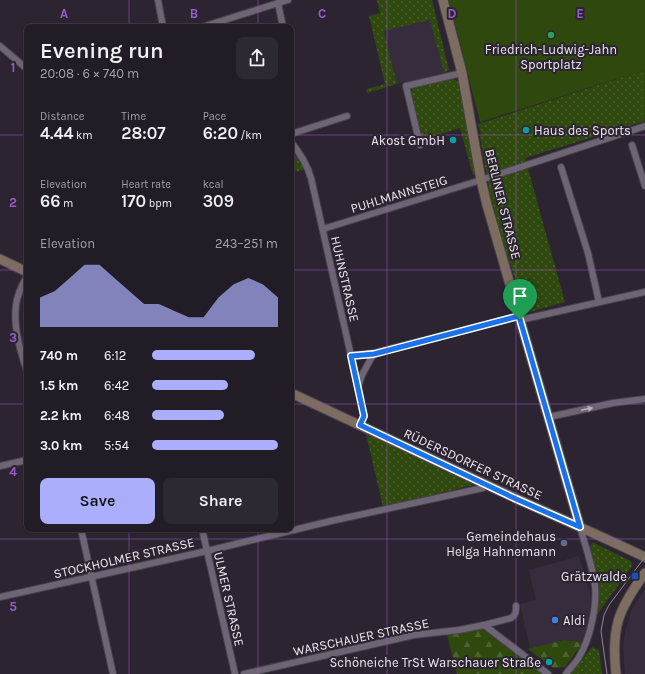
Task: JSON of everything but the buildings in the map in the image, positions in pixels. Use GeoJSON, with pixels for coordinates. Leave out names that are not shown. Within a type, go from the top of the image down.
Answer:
{"type":"FeatureCollection","features":[{"type":"Feature","properties":{"kind":"street"},"geometry":{"type":"LineString","coordinates":[[158,0],[163,24]]}},
{"type":"Feature","properties":{"kind":"street"},"geometry":{"type":"LineString","coordinates":[[212,24],[288,0]]}},
{"type":"Feature","properties":{"kind":"street","name":"BERLINER STRASSE"},"geometry":{"type":"LineString","coordinates":[[443,0],[462,73],[487,205],[580,527]]}},
{"type":"Feature","properties":{"kind":"street"},"geometry":{"type":"LineString","coordinates":[[278,3],[282,24]]}},
{"type":"Feature","properties":{"kind":"street"},"geometry":{"type":"LineString","coordinates":[[0,46],[24,66]]}},
{"type":"Feature","properties":{"kind":"street"},"geometry":{"type":"LineString","coordinates":[[420,145],[406,86],[462,73]]}},
{"type":"Feature","properties":{"kind":"street"},"geometry":{"type":"LineString","coordinates":[[294,133],[347,116]]}},
{"type":"Feature","properties":{"kind":"street","name":"PUHLMANNSTEIG"},"geometry":{"type":"LineString","coordinates":[[323,229],[482,180],[645,126]]}},
{"type":"Feature","properties":{"kind":"street"},"geometry":{"type":"LineString","coordinates":[[632,145],[645,186]]}},
{"type":"Feature","properties":{"kind":"street","name":"HUHNSTRASSE"},"geometry":{"type":"LineString","coordinates":[[294,146],[301,155],[312,178],[364,416],[360,425]]}},
{"type":"Feature","properties":{"kind":"street"},"geometry":{"type":"LineString","coordinates":[[561,167],[588,253],[599,302]]}},
{"type":"Feature","properties":{"kind":"street"},"geometry":{"type":"LineString","coordinates":[[0,259],[24,271]]}},
{"type":"Feature","properties":{"kind":"street"},"geometry":{"type":"LineString","coordinates":[[24,283],[16,305],[18,338],[24,362]]}},
{"type":"Feature","properties":{"kind":"street"},"geometry":{"type":"LineString","coordinates":[[351,356],[374,354],[520,318],[645,292]]}},
{"type":"Feature","properties":{"kind":"street"},"geometry":{"type":"LineString","coordinates":[[358,387],[374,354]]}},
{"type":"Feature","properties":{"kind":"street","name":"RÜDERSDORFER STRASSE"},"geometry":{"type":"LineString","coordinates":[[294,394],[484,484],[645,557]]}},
{"type":"Feature","properties":{"kind":"street"},"geometry":{"type":"LineString","coordinates":[[548,417],[613,403],[645,399]]}},
{"type":"Feature","properties":{"kind":"street"},"geometry":{"type":"LineString","coordinates":[[0,466],[24,461]]}},
{"type":"Feature","properties":{"kind":"street","name":"STOCKHOLMER STRASSE"},"geometry":{"type":"LineString","coordinates":[[294,530],[483,488],[484,484]]}},
{"type":"Feature","properties":{"kind":"street"},"geometry":{"type":"LineString","coordinates":[[566,674],[579,658],[586,643],[595,599],[593,573],[580,527]]}},
{"type":"Feature","properties":{"kind":"street"},"geometry":{"type":"LineString","coordinates":[[82,532],[114,674]]}},
{"type":"Feature","properties":{"kind":"street","name":"ULMER STRASSE"},"geometry":{"type":"LineString","coordinates":[[203,532],[235,674]]}},
{"type":"Feature","properties":{"kind":"street","name":"STOCKHOLMER STRASSE"},"geometry":{"type":"LineString","coordinates":[[0,597],[285,532]]}},
{"type":"Feature","properties":{"kind":"street"},"geometry":{"type":"LineString","coordinates":[[616,674],[614,649],[615,632],[618,621],[625,602],[645,573]]}},
{"type":"Feature","properties":{"kind":"street","name":"WARSCHAUER STRASSE"},"geometry":{"type":"LineString","coordinates":[[244,674],[414,635],[459,630],[484,625],[511,618],[516,612],[516,606]]}},
{"type":"Feature","properties":{"kind":"street"},"geometry":{"type":"LineString","coordinates":[[484,625],[548,674]]}},
{"type":"Feature","properties":{"kind":"shaded area"},"geometry":{"type":"Polygon","coordinates":[[[431,20],[444,73],[397,84],[384,31],[431,20]]]}},
{"type":"Feature","properties":{"kind":"shaded area"},"geometry":{"type":"Polygon","coordinates":[[[579,556],[591,597],[585,636],[582,642],[564,640],[530,648],[520,604],[536,600],[529,570],[579,556]]]}},
{"type":"Feature","properties":{"kind":"shaded area"},"geometry":{"type":"Polygon","coordinates":[[[645,589],[645,674],[625,674],[623,647],[625,632],[632,609],[645,589]]]}},
{"type":"Feature","properties":{"kind":"green space"},"geometry":{"type":"Polygon","coordinates":[[[377,0],[432,0],[449,70],[444,73],[430,20],[384,31],[397,84],[367,93],[366,89],[385,84],[369,16],[380,13],[377,0]]]}},
{"type":"Feature","properties":{"kind":"green space","name":"Friedrich-Ludwig-Jahn Sportplatz"},"geometry":{"type":"Polygon","coordinates":[[[449,0],[645,0],[645,70],[480,122],[449,0]]]}},
{"type":"Feature","properties":{"kind":"green space"},"geometry":{"type":"Polygon","coordinates":[[[645,70],[645,121],[525,158],[565,302],[526,313],[499,229],[489,189],[480,136],[481,134],[478,124],[645,70]]]}},
{"type":"Feature","properties":{"kind":"green space"},"geometry":{"type":"Polygon","coordinates":[[[450,78],[460,82],[477,172],[473,175],[460,128],[422,140],[411,93],[412,89],[417,86],[450,78]]]}},
{"type":"Feature","properties":{"kind":"green space"},"geometry":{"type":"Polygon","coordinates":[[[294,153],[299,160],[304,170],[294,172],[294,153]]]}},
{"type":"Feature","properties":{"kind":"green space"},"geometry":{"type":"Polygon","coordinates":[[[366,434],[471,482],[473,485],[383,507],[366,434]]]}},
{"type":"Feature","properties":{"kind":"green space"},"geometry":{"type":"Polygon","coordinates":[[[592,542],[631,561],[632,566],[596,616],[589,550],[592,542]]]}},
{"type":"Feature","properties":{"kind":"green space"},"geometry":{"type":"Polygon","coordinates":[[[478,628],[484,630],[542,674],[457,674],[447,635],[478,628]]]}},
{"type":"Feature","properties":{"kind":"green space"},"geometry":{"type":"Polygon","coordinates":[[[564,640],[582,642],[565,667],[553,668],[528,649],[530,648],[564,640]]]}},
{"type":"Feature","properties":{"kind":"green space"},"geometry":{"type":"Polygon","coordinates":[[[592,647],[599,650],[602,674],[571,674],[592,647]]]}},
{"type":"Feature","properties":{"kind":"tram line"},"geometry":{"type":"LineString","coordinates":[[607,674],[601,631],[604,615],[609,605],[645,557]]}},
{"type":"Feature","properties":{"kind":"place","name":"Friedrich-Ludwig-Jahn Sportplatz"},"geometry":{"type":"Point","coordinates":[551,35]}},
{"type":"Feature","properties":{"kind":"place","name":"Haus des Sports"},"geometry":{"type":"Point","coordinates":[526,130]}},
{"type":"Feature","properties":{"kind":"place","name":"Akost GmbH"},"geometry":{"type":"Point","coordinates":[453,140]}},
{"type":"Feature","properties":{"kind":"place","name":"Gemeindehaus Helga Hahnemann"},"geometry":{"type":"Point","coordinates":[564,543]}},
{"type":"Feature","properties":{"kind":"place","name":"Grätzwalde"},"geometry":{"type":"Point","coordinates":[635,576]}},
{"type":"Feature","properties":{"kind":"place","name":"Aldi"},"geometry":{"type":"Point","coordinates":[555,620]}},
{"type":"Feature","properties":{"kind":"place","name":"Schöneiche TrSt Warschauer Straße"},"geometry":{"type":"Point","coordinates":[549,662]}},
{"type":"Feature","properties":{"kind":"route"},"geometry":{"type":"LineString","coordinates":[[519,316],[520,320],[580,527],[514,498],[360,425],[364,416],[351,356],[374,354],[519,316]]}}]}
